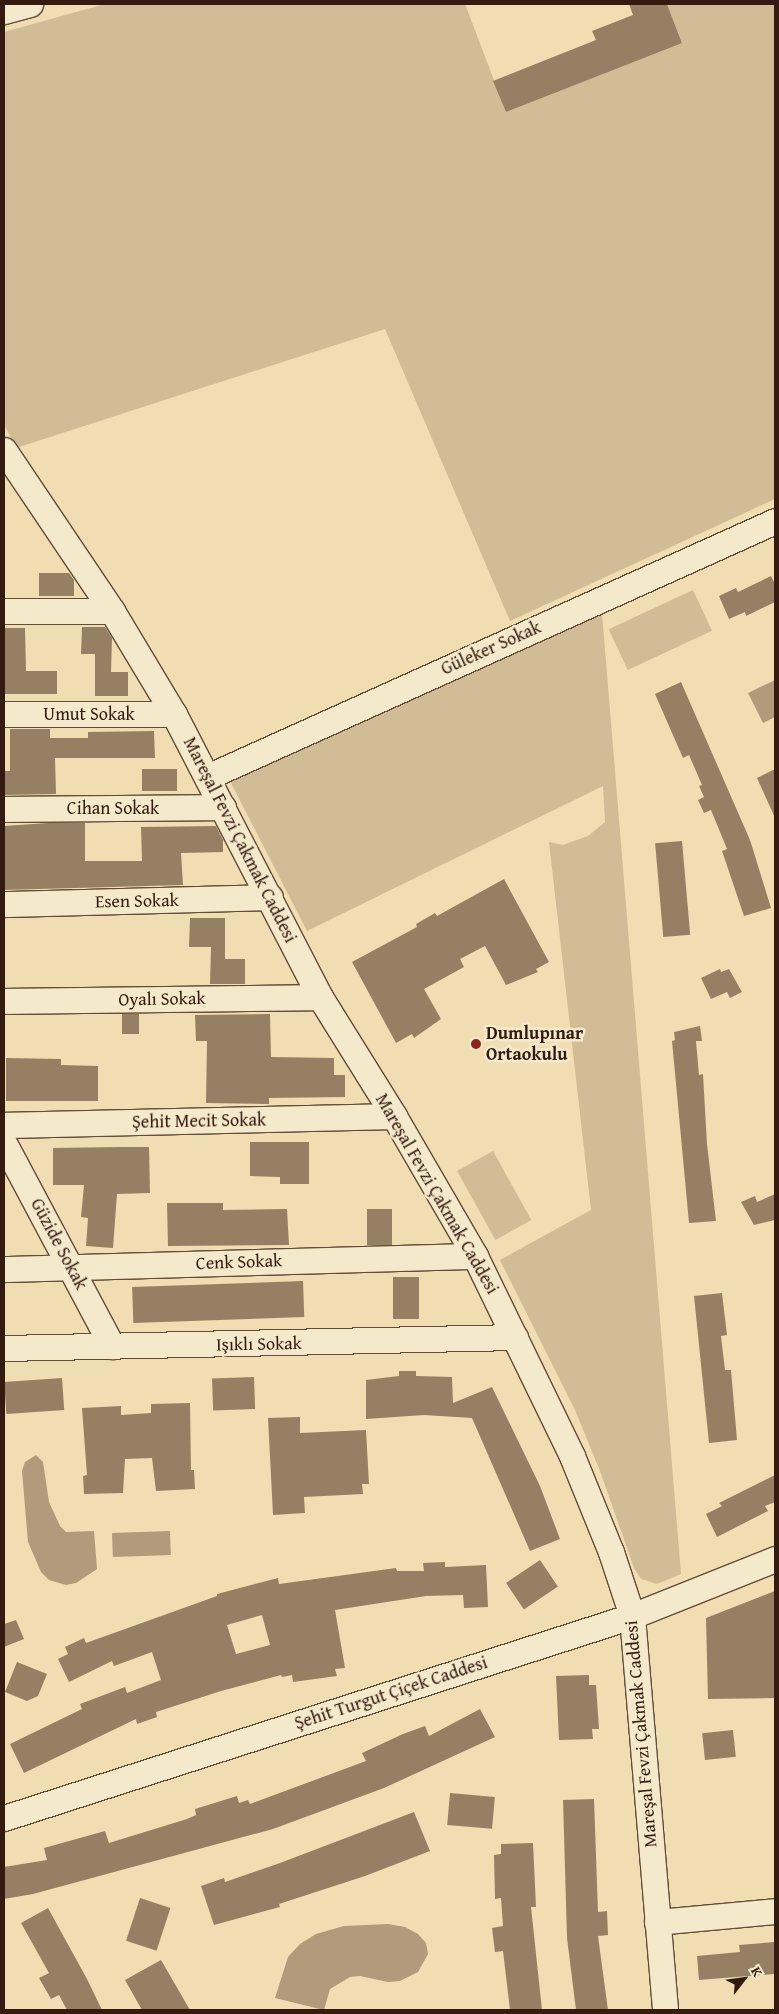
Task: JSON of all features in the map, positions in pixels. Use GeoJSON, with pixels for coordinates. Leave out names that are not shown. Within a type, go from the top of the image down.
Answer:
{"type":"FeatureCollection","features":[{"type":"Feature","properties":{"kind":"street"},"geometry":{"type":"LineString","coordinates":[[4,11],[30,4]]}},
{"type":"Feature","properties":{"kind":"street","name":"Mareşal Fevzi Çakmak Caddesi"},"geometry":{"type":"LineString","coordinates":[[4,450],[12,476],[112,611],[174,714],[320,997],[394,1116],[475,1256],[572,1456],[611,1552],[632,1616],[664,2010]]}},
{"type":"Feature","properties":{"kind":"street","name":"Güleker Sokak"},"geometry":{"type":"LineString","coordinates":[[207,777],[775,521]]}},
{"type":"Feature","properties":{"kind":"street"},"geometry":{"type":"LineString","coordinates":[[4,612],[112,611]]}},
{"type":"Feature","properties":{"kind":"street","name":"Umut Sokak"},"geometry":{"type":"LineString","coordinates":[[4,714],[174,714]]}},
{"type":"Feature","properties":{"kind":"street","name":"Cihan Sokak"},"geometry":{"type":"LineString","coordinates":[[4,809],[223,807]]}},
{"type":"Feature","properties":{"kind":"street","name":"Esen Sokak"},"geometry":{"type":"LineString","coordinates":[[4,904],[270,897]]}},
{"type":"Feature","properties":{"kind":"street","name":"Oyalı Sokak"},"geometry":{"type":"LineString","coordinates":[[4,1001],[320,997]]}},
{"type":"Feature","properties":{"kind":"street","name":"Şehit Mecit Sokak"},"geometry":{"type":"LineString","coordinates":[[4,1125],[394,1116]]}},
{"type":"Feature","properties":{"kind":"street","name":"Güzide Sokak"},"geometry":{"type":"LineString","coordinates":[[4,1143],[72,1267],[112,1346]]}},
{"type":"Feature","properties":{"kind":"street","name":"Cenk Sokak"},"geometry":{"type":"LineString","coordinates":[[4,1268],[475,1256]]}},
{"type":"Feature","properties":{"kind":"street","name":"Işıklı Sokak"},"geometry":{"type":"LineString","coordinates":[[4,1348],[515,1337]]}},
{"type":"Feature","properties":{"kind":"street","name":"Şehit Turgut Çiçek Caddesi"},"geometry":{"type":"LineString","coordinates":[[4,1818],[632,1616],[775,1559]]}},
{"type":"Feature","properties":{"kind":"street"},"geometry":{"type":"LineString","coordinates":[[657,1922],[775,1911]]}},
{"type":"Feature","properties":{"kind":"shaded area"},"geometry":{"type":"Polygon","coordinates":[[[105,4],[465,4],[506,112],[682,42],[667,4],[775,4],[775,499],[510,621],[385,329],[16,448],[4,424],[4,32],[105,4]]]}},
{"type":"Feature","properties":{"kind":"shaded area"},"geometry":{"type":"Polygon","coordinates":[[[693,590],[712,631],[628,670],[609,629],[693,590]]]}},
{"type":"Feature","properties":{"kind":"shaded area"},"geometry":{"type":"Polygon","coordinates":[[[602,613],[681,1574],[657,1584],[641,1579],[634,1568],[600,1471],[575,1410],[500,1260],[591,1210],[549,842],[563,845],[588,836],[605,822],[603,786],[307,931],[230,781],[602,613]]]}},
{"type":"Feature","properties":{"kind":"shaded area"},"geometry":{"type":"Polygon","coordinates":[[[775,680],[775,717],[763,723],[748,693],[775,680]]]}},
{"type":"Feature","properties":{"kind":"shaded area"},"geometry":{"type":"Polygon","coordinates":[[[493,1151],[531,1220],[495,1240],[457,1171],[493,1151]]]}},
{"type":"Feature","properties":{"kind":"shaded area"},"geometry":{"type":"Polygon","coordinates":[[[36,1455],[43,1462],[49,1502],[60,1526],[66,1532],[94,1531],[97,1569],[76,1583],[66,1585],[49,1580],[41,1572],[28,1542],[22,1471],[25,1462],[36,1455]]]}},
{"type":"Feature","properties":{"kind":"shaded area"},"geometry":{"type":"Polygon","coordinates":[[[170,1531],[171,1555],[113,1557],[112,1533],[170,1531]]]}},
{"type":"Feature","properties":{"kind":"shaded area"},"geometry":{"type":"Polygon","coordinates":[[[388,1924],[405,1927],[418,1934],[426,1943],[428,1954],[418,1972],[400,1981],[388,1982],[360,1976],[350,1977],[330,1989],[324,2010],[275,1998],[288,1957],[300,1944],[316,1934],[344,1926],[388,1924]]]}},
{"type":"Feature","properties":{"kind":"building"},"geometry":{"type":"Polygon","coordinates":[[[629,4],[667,4],[682,43],[506,112],[493,81],[596,40],[592,31],[633,15],[629,4]]]}},
{"type":"Feature","properties":{"kind":"building"},"geometry":{"type":"Polygon","coordinates":[[[39,573],[69,573],[74,580],[74,596],[39,596],[39,573]]]}},
{"type":"Feature","properties":{"kind":"building"},"geometry":{"type":"Polygon","coordinates":[[[771,576],[775,584],[775,602],[746,616],[745,612],[729,619],[719,596],[736,588],[738,592],[771,576]]]}},
{"type":"Feature","properties":{"kind":"building"},"geometry":{"type":"Polygon","coordinates":[[[82,627],[105,627],[112,638],[111,672],[128,672],[128,696],[95,696],[95,654],[81,654],[82,627]]]}},
{"type":"Feature","properties":{"kind":"building"},"geometry":{"type":"Polygon","coordinates":[[[4,628],[25,628],[26,671],[57,671],[57,694],[4,694],[4,628]]]}},
{"type":"Feature","properties":{"kind":"building"},"geometry":{"type":"Polygon","coordinates":[[[681,682],[750,840],[771,908],[744,916],[722,851],[727,849],[711,810],[704,813],[698,800],[704,797],[699,786],[702,785],[689,755],[683,758],[655,694],[681,682]]]}},
{"type":"Feature","properties":{"kind":"building"},"geometry":{"type":"Polygon","coordinates":[[[10,729],[50,729],[50,738],[88,738],[88,732],[154,731],[155,758],[55,758],[56,794],[4,795],[4,771],[10,771],[10,729]]]}},
{"type":"Feature","properties":{"kind":"building"},"geometry":{"type":"Polygon","coordinates":[[[142,769],[177,769],[177,791],[142,791],[142,769]]]}},
{"type":"Feature","properties":{"kind":"building"},"geometry":{"type":"Polygon","coordinates":[[[775,769],[775,818],[757,778],[775,769]]]}},
{"type":"Feature","properties":{"kind":"building"},"geometry":{"type":"Polygon","coordinates":[[[85,823],[85,861],[142,861],[141,827],[216,826],[223,840],[223,852],[181,853],[183,885],[4,890],[4,826],[85,823]]]}},
{"type":"Feature","properties":{"kind":"building"},"geometry":{"type":"Polygon","coordinates":[[[682,841],[690,935],[663,937],[655,843],[682,841]]]}},
{"type":"Feature","properties":{"kind":"building"},"geometry":{"type":"Polygon","coordinates":[[[504,879],[549,962],[536,969],[538,972],[506,985],[485,946],[460,959],[464,967],[424,989],[441,1019],[414,1038],[412,1034],[396,1043],[352,962],[417,927],[416,924],[435,913],[437,916],[504,879]]]}},
{"type":"Feature","properties":{"kind":"building"},"geometry":{"type":"Polygon","coordinates":[[[190,918],[225,918],[225,959],[245,959],[245,984],[210,984],[211,947],[189,947],[190,918]]]}},
{"type":"Feature","properties":{"kind":"building"},"geometry":{"type":"Polygon","coordinates":[[[720,969],[721,972],[729,969],[742,992],[730,998],[727,992],[711,999],[701,978],[720,969]]]}},
{"type":"Feature","properties":{"kind":"building"},"geometry":{"type":"Polygon","coordinates":[[[122,1014],[139,1014],[139,1034],[122,1034],[122,1014]]]}},
{"type":"Feature","properties":{"kind":"building"},"geometry":{"type":"Polygon","coordinates":[[[270,1014],[271,1057],[334,1058],[334,1075],[345,1075],[345,1097],[269,1098],[269,1104],[206,1103],[207,1041],[196,1041],[195,1015],[270,1014]]]}},
{"type":"Feature","properties":{"kind":"building"},"geometry":{"type":"Polygon","coordinates":[[[700,1026],[702,1041],[696,1041],[699,1075],[703,1074],[707,1144],[716,1221],[689,1223],[672,1041],[675,1040],[674,1032],[700,1026]]]}},
{"type":"Feature","properties":{"kind":"building"},"geometry":{"type":"Polygon","coordinates":[[[6,1058],[61,1059],[61,1065],[98,1066],[98,1101],[6,1101],[6,1058]]]}},
{"type":"Feature","properties":{"kind":"building"},"geometry":{"type":"Polygon","coordinates":[[[250,1142],[309,1142],[309,1184],[280,1184],[280,1177],[250,1176],[250,1142]]]}},
{"type":"Feature","properties":{"kind":"building"},"geometry":{"type":"Polygon","coordinates":[[[149,1147],[150,1193],[117,1194],[113,1248],[86,1246],[88,1218],[81,1217],[84,1185],[53,1185],[53,1148],[149,1147]]]}},
{"type":"Feature","properties":{"kind":"building"},"geometry":{"type":"Polygon","coordinates":[[[775,1194],[775,1220],[754,1225],[741,1202],[755,1196],[757,1202],[775,1194]]]}},
{"type":"Feature","properties":{"kind":"building"},"geometry":{"type":"Polygon","coordinates":[[[167,1203],[223,1203],[223,1210],[287,1209],[289,1245],[168,1246],[167,1203]]]}},
{"type":"Feature","properties":{"kind":"building"},"geometry":{"type":"Polygon","coordinates":[[[367,1209],[392,1209],[392,1245],[367,1245],[367,1209]]]}},
{"type":"Feature","properties":{"kind":"building"},"geometry":{"type":"Polygon","coordinates":[[[393,1277],[419,1277],[419,1319],[393,1319],[393,1277]]]}},
{"type":"Feature","properties":{"kind":"building"},"geometry":{"type":"Polygon","coordinates":[[[303,1281],[304,1317],[133,1323],[132,1287],[303,1281]]]}},
{"type":"Feature","properties":{"kind":"building"},"geometry":{"type":"Polygon","coordinates":[[[722,1293],[727,1335],[721,1336],[725,1370],[731,1370],[737,1440],[709,1443],[694,1296],[722,1293]]]}},
{"type":"Feature","properties":{"kind":"building"},"geometry":{"type":"Polygon","coordinates":[[[399,1371],[416,1371],[416,1376],[452,1377],[453,1403],[492,1387],[540,1486],[560,1539],[530,1551],[472,1418],[424,1415],[366,1419],[366,1380],[399,1376],[399,1371]]]}},
{"type":"Feature","properties":{"kind":"building"},"geometry":{"type":"Polygon","coordinates":[[[254,1377],[255,1409],[213,1410],[212,1378],[254,1377]]]}},
{"type":"Feature","properties":{"kind":"building"},"geometry":{"type":"Polygon","coordinates":[[[62,1378],[64,1410],[6,1414],[4,1382],[62,1378]]]}},
{"type":"Feature","properties":{"kind":"building"},"geometry":{"type":"Polygon","coordinates":[[[190,1403],[191,1470],[194,1470],[195,1489],[156,1491],[152,1458],[125,1459],[123,1493],[84,1494],[83,1476],[87,1475],[82,1408],[121,1406],[121,1415],[151,1413],[151,1404],[190,1403]]]}},
{"type":"Feature","properties":{"kind":"building"},"geometry":{"type":"Polygon","coordinates":[[[300,1417],[300,1433],[366,1430],[369,1484],[362,1484],[363,1494],[304,1497],[305,1513],[273,1515],[268,1418],[300,1417]]]}},
{"type":"Feature","properties":{"kind":"building"},"geometry":{"type":"Polygon","coordinates":[[[775,1475],[775,1502],[765,1506],[768,1511],[717,1537],[706,1514],[722,1506],[719,1503],[775,1475]]]}},
{"type":"Feature","properties":{"kind":"building"},"geometry":{"type":"Polygon","coordinates":[[[540,1560],[558,1587],[524,1609],[506,1583],[540,1560]]]}},
{"type":"Feature","properties":{"kind":"building"},"geometry":{"type":"Polygon","coordinates":[[[445,1562],[445,1567],[486,1565],[488,1607],[464,1608],[463,1595],[426,1596],[335,1610],[345,1668],[335,1669],[337,1676],[293,1682],[292,1675],[282,1677],[281,1675],[221,1691],[156,1712],[157,1717],[137,1724],[136,1719],[24,1773],[10,1744],[82,1709],[80,1704],[125,1687],[127,1693],[161,1680],[152,1652],[114,1666],[112,1661],[69,1682],[58,1659],[68,1654],[65,1647],[84,1638],[86,1643],[217,1596],[217,1594],[278,1578],[279,1584],[396,1568],[397,1571],[424,1571],[423,1563],[445,1562]],[[262,1615],[227,1625],[236,1654],[270,1645],[262,1615]]]}},
{"type":"Feature","properties":{"kind":"building"},"geometry":{"type":"Polygon","coordinates":[[[775,1591],[775,1698],[708,1699],[706,1618],[775,1591]]]}},
{"type":"Feature","properties":{"kind":"building"},"geometry":{"type":"Polygon","coordinates":[[[16,1620],[24,1639],[4,1647],[4,1624],[16,1620]]]}},
{"type":"Feature","properties":{"kind":"building"},"geometry":{"type":"Polygon","coordinates":[[[17,1662],[47,1674],[38,1696],[27,1701],[5,1692],[17,1662]]]}},
{"type":"Feature","properties":{"kind":"building"},"geometry":{"type":"Polygon","coordinates":[[[589,1675],[589,1685],[596,1685],[599,1729],[592,1729],[593,1739],[559,1740],[556,1676],[589,1675]]]}},
{"type":"Feature","properties":{"kind":"building"},"geometry":{"type":"Polygon","coordinates":[[[480,1709],[495,1737],[384,1788],[273,1829],[33,1894],[4,1899],[4,1867],[47,1860],[44,1848],[105,1831],[109,1843],[187,1819],[196,1815],[195,1809],[237,1796],[239,1803],[248,1800],[250,1804],[366,1761],[362,1753],[403,1734],[425,1726],[429,1736],[480,1709]]]}},
{"type":"Feature","properties":{"kind":"building"},"geometry":{"type":"Polygon","coordinates":[[[733,1730],[736,1757],[705,1760],[702,1733],[733,1730]]]}},
{"type":"Feature","properties":{"kind":"building"},"geometry":{"type":"Polygon","coordinates":[[[450,1793],[495,1797],[492,1829],[447,1825],[450,1793]]]}},
{"type":"Feature","properties":{"kind":"building"},"geometry":{"type":"Polygon","coordinates":[[[594,1799],[598,1912],[607,1911],[608,1935],[598,1936],[608,2010],[576,2010],[567,1938],[563,1800],[594,1799]]]}},
{"type":"Feature","properties":{"kind":"building"},"geometry":{"type":"Polygon","coordinates":[[[414,1812],[430,1851],[365,1876],[279,1904],[280,1907],[214,1925],[201,1886],[224,1878],[225,1882],[280,1863],[414,1812]]]}},
{"type":"Feature","properties":{"kind":"building"},"geometry":{"type":"Polygon","coordinates":[[[533,1843],[536,1907],[531,1907],[542,2010],[510,2010],[503,1951],[495,1952],[492,1928],[503,1926],[501,1898],[495,1899],[494,1855],[501,1854],[501,1844],[533,1843]]]}},
{"type":"Feature","properties":{"kind":"building"},"geometry":{"type":"Polygon","coordinates":[[[140,1898],[170,1908],[157,1951],[126,1941],[140,1898]]]}},
{"type":"Feature","properties":{"kind":"building"},"geometry":{"type":"Polygon","coordinates":[[[48,1908],[102,2010],[67,2010],[59,1995],[51,1999],[39,1978],[49,1973],[21,1923],[48,1908]]]}},
{"type":"Feature","properties":{"kind":"building"},"geometry":{"type":"Polygon","coordinates":[[[775,1942],[775,1974],[699,1980],[697,1956],[740,1952],[739,1945],[775,1942]]]}},
{"type":"Feature","properties":{"kind":"building"},"geometry":{"type":"Polygon","coordinates":[[[161,1960],[190,2010],[142,2010],[125,1980],[161,1960]]]}},
{"type":"Feature","properties":{"kind":"place","name":"Dumlupınar Ortaokulu"},"geometry":{"type":"Point","coordinates":[476,1044]}}]}
